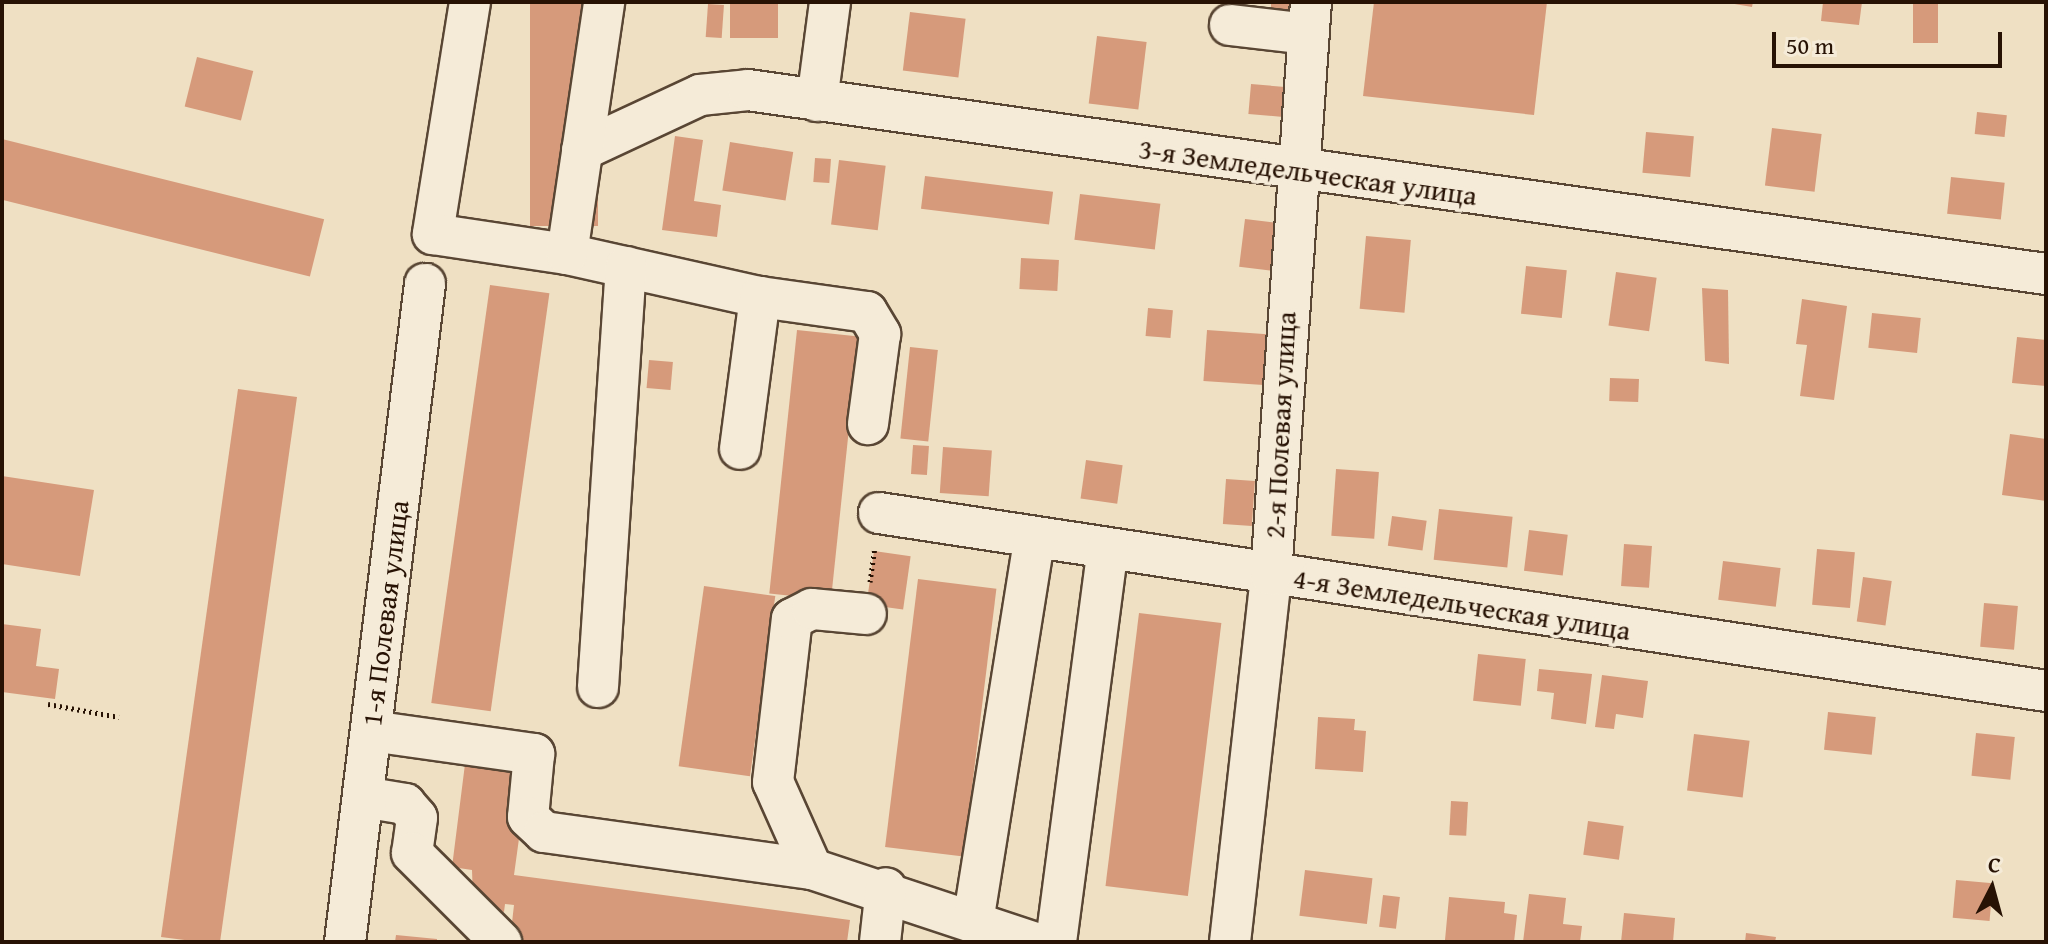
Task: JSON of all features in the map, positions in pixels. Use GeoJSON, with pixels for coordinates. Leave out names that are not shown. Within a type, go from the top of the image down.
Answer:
{"type":"FeatureCollection","features":[{"type":"Feature","properties":{"kind":"street"},"geometry":{"type":"LineString","coordinates":[[470,2],[433,234],[567,254],[760,297],[867,312],[880,334],[868,424]]}},
{"type":"Feature","properties":{"kind":"street"},"geometry":{"type":"LineString","coordinates":[[567,254],[604,2]]}},
{"type":"Feature","properties":{"kind":"street"},"geometry":{"type":"LineString","coordinates":[[817,101],[830,2]]}},
{"type":"Feature","properties":{"kind":"street"},"geometry":{"type":"LineString","coordinates":[[1230,25],[1310,18]]}},
{"type":"Feature","properties":{"kind":"street","name":"2-я Полевая улица"},"geometry":{"type":"LineString","coordinates":[[1230,942],[1271,575],[1294,171],[1310,18]]}},
{"type":"Feature","properties":{"kind":"street","name":"3-я Земледельческая улица"},"geometry":{"type":"LineString","coordinates":[[582,150],[700,95],[748,90],[1294,171],[2046,274]]}},
{"type":"Feature","properties":{"kind":"street"},"geometry":{"type":"LineString","coordinates":[[598,687],[626,267]]}},
{"type":"Feature","properties":{"kind":"street","name":"1-я Полевая улица"},"geometry":{"type":"LineString","coordinates":[[345,942],[425,284]]}},
{"type":"Feature","properties":{"kind":"street"},"geometry":{"type":"LineString","coordinates":[[740,449],[760,297]]}},
{"type":"Feature","properties":{"kind":"street","name":"4-я Земледельческая улица"},"geometry":{"type":"LineString","coordinates":[[879,513],[2046,691]]}},
{"type":"Feature","properties":{"kind":"street"},"geometry":{"type":"LineString","coordinates":[[973,922],[1035,537]]}},
{"type":"Feature","properties":{"kind":"street"},"geometry":{"type":"LineString","coordinates":[[1056,942],[1108,549]]}},
{"type":"Feature","properties":{"kind":"street"},"geometry":{"type":"LineString","coordinates":[[812,869],[773,782],[792,619],[812,609],[866,614]]}},
{"type":"Feature","properties":{"kind":"street"},"geometry":{"type":"LineString","coordinates":[[371,731],[534,754],[528,817],[544,832],[812,869],[886,888],[1033,942]]}},
{"type":"Feature","properties":{"kind":"street"},"geometry":{"type":"LineString","coordinates":[[363,797],[405,804],[417,818],[412,853],[501,942]]}},
{"type":"Feature","properties":{"kind":"street"},"geometry":{"type":"LineString","coordinates":[[880,942],[886,888]]}},
{"type":"Feature","properties":{"kind":"path"},"geometry":{"type":"LineString","coordinates":[[866,614],[879,513]]}},
{"type":"Feature","properties":{"kind":"path"},"geometry":{"type":"LineString","coordinates":[[48,704],[119,717]]}},
{"type":"Feature","properties":{"kind":"building"},"geometry":{"type":"Polygon","coordinates":[[[530,2],[598,2],[598,226],[530,226],[530,2]]]}},
{"type":"Feature","properties":{"kind":"building"},"geometry":{"type":"Polygon","coordinates":[[[730,2],[778,2],[778,38],[730,38],[730,2]]]}},
{"type":"Feature","properties":{"kind":"building"},"geometry":{"type":"Polygon","coordinates":[[[1271,2],[1301,2],[1300,15],[1271,13],[1271,2]]]}},
{"type":"Feature","properties":{"kind":"building"},"geometry":{"type":"Polygon","coordinates":[[[1374,2],[1547,2],[1534,115],[1363,96],[1374,2]]]}},
{"type":"Feature","properties":{"kind":"building"},"geometry":{"type":"Polygon","coordinates":[[[1723,2],[1753,2],[1752,7],[1723,2]]]}},
{"type":"Feature","properties":{"kind":"building"},"geometry":{"type":"Polygon","coordinates":[[[1823,2],[1862,2],[1859,25],[1821,21],[1823,2]]]}},
{"type":"Feature","properties":{"kind":"building"},"geometry":{"type":"Polygon","coordinates":[[[1913,2],[1938,2],[1938,43],[1913,43],[1913,2]]]}},
{"type":"Feature","properties":{"kind":"building"},"geometry":{"type":"Polygon","coordinates":[[[708,4],[724,5],[722,38],[706,37],[708,4]]]}},
{"type":"Feature","properties":{"kind":"building"},"geometry":{"type":"Polygon","coordinates":[[[910,12],[966,19],[958,77],[903,71],[910,12]]]}},
{"type":"Feature","properties":{"kind":"building"},"geometry":{"type":"Polygon","coordinates":[[[1097,36],[1147,42],[1138,110],[1089,103],[1097,36]]]}},
{"type":"Feature","properties":{"kind":"building"},"geometry":{"type":"Polygon","coordinates":[[[197,57],[253,71],[241,121],[185,106],[197,57]]]}},
{"type":"Feature","properties":{"kind":"building"},"geometry":{"type":"Polygon","coordinates":[[[1251,84],[1294,88],[1291,118],[1248,114],[1251,84]]]}},
{"type":"Feature","properties":{"kind":"building"},"geometry":{"type":"Polygon","coordinates":[[[1977,112],[2007,115],[2005,137],[1975,134],[1977,112]]]}},
{"type":"Feature","properties":{"kind":"building"},"geometry":{"type":"Polygon","coordinates":[[[1772,128],[1822,134],[1815,192],[1765,186],[1772,128]]]}},
{"type":"Feature","properties":{"kind":"building"},"geometry":{"type":"Polygon","coordinates":[[[1646,132],[1694,136],[1690,177],[1642,173],[1646,132]]]}},
{"type":"Feature","properties":{"kind":"building"},"geometry":{"type":"Polygon","coordinates":[[[675,136],[703,140],[694,201],[721,205],[717,237],[662,230],[675,136]]]}},
{"type":"Feature","properties":{"kind":"building"},"geometry":{"type":"Polygon","coordinates":[[[2,139],[324,219],[310,277],[2,200],[2,139]]]}},
{"type":"Feature","properties":{"kind":"building"},"geometry":{"type":"Polygon","coordinates":[[[730,142],[793,152],[786,200],[722,190],[730,142]]]}},
{"type":"Feature","properties":{"kind":"building"},"geometry":{"type":"Polygon","coordinates":[[[815,158],[831,159],[829,183],[813,182],[815,158]]]}},
{"type":"Feature","properties":{"kind":"building"},"geometry":{"type":"Polygon","coordinates":[[[839,160],[886,166],[878,230],[831,225],[839,160]]]}},
{"type":"Feature","properties":{"kind":"building"},"geometry":{"type":"Polygon","coordinates":[[[925,176],[1053,192],[1049,224],[921,209],[925,176]]]}},
{"type":"Feature","properties":{"kind":"building"},"geometry":{"type":"Polygon","coordinates":[[[1951,177],[2005,183],[2001,219],[1947,214],[1951,177]]]}},
{"type":"Feature","properties":{"kind":"building"},"geometry":{"type":"Polygon","coordinates":[[[1080,194],[1160,204],[1155,250],[1074,240],[1080,194]]]}},
{"type":"Feature","properties":{"kind":"building"},"geometry":{"type":"Polygon","coordinates":[[[1245,219],[1280,223],[1274,271],[1239,267],[1245,219]]]}},
{"type":"Feature","properties":{"kind":"building"},"geometry":{"type":"Polygon","coordinates":[[[1366,236],[1411,240],[1404,313],[1360,309],[1366,236]]]}},
{"type":"Feature","properties":{"kind":"building"},"geometry":{"type":"Polygon","coordinates":[[[1021,258],[1059,260],[1057,291],[1019,289],[1021,258]]]}},
{"type":"Feature","properties":{"kind":"building"},"geometry":{"type":"Polygon","coordinates":[[[1526,266],[1567,270],[1562,318],[1521,314],[1526,266]]]}},
{"type":"Feature","properties":{"kind":"building"},"geometry":{"type":"Polygon","coordinates":[[[1616,272],[1657,278],[1649,331],[1608,325],[1616,272]]]}},
{"type":"Feature","properties":{"kind":"building"},"geometry":{"type":"Polygon","coordinates":[[[490,285],[549,293],[491,711],[431,703],[490,285]]]}},
{"type":"Feature","properties":{"kind":"building"},"geometry":{"type":"Polygon","coordinates":[[[1702,288],[1728,290],[1729,364],[1705,361],[1702,288]]]}},
{"type":"Feature","properties":{"kind":"building"},"geometry":{"type":"Polygon","coordinates":[[[1802,299],[1847,306],[1834,400],[1800,396],[1807,345],[1796,344],[1802,299]]]}},
{"type":"Feature","properties":{"kind":"building"},"geometry":{"type":"Polygon","coordinates":[[[1148,308],[1173,310],[1170,338],[1146,336],[1148,308]]]}},
{"type":"Feature","properties":{"kind":"building"},"geometry":{"type":"Polygon","coordinates":[[[1872,313],[1921,318],[1917,353],[1868,348],[1872,313]]]}},
{"type":"Feature","properties":{"kind":"building"},"geometry":{"type":"Polygon","coordinates":[[[797,330],[859,336],[831,600],[769,594],[797,330]]]}},
{"type":"Feature","properties":{"kind":"building"},"geometry":{"type":"Polygon","coordinates":[[[1207,330],[1271,334],[1267,385],[1203,381],[1207,330]]]}},
{"type":"Feature","properties":{"kind":"building"},"geometry":{"type":"Polygon","coordinates":[[[2017,337],[2046,340],[2046,386],[2012,383],[2017,337]]]}},
{"type":"Feature","properties":{"kind":"building"},"geometry":{"type":"Polygon","coordinates":[[[910,347],[938,350],[928,441],[900,438],[910,347]]]}},
{"type":"Feature","properties":{"kind":"building"},"geometry":{"type":"Polygon","coordinates":[[[649,360],[673,362],[670,390],[647,388],[649,360]]]}},
{"type":"Feature","properties":{"kind":"building"},"geometry":{"type":"Polygon","coordinates":[[[1610,378],[1639,379],[1638,402],[1609,401],[1610,378]]]}},
{"type":"Feature","properties":{"kind":"building"},"geometry":{"type":"Polygon","coordinates":[[[238,389],[297,397],[220,942],[200,942],[161,937],[238,389]]]}},
{"type":"Feature","properties":{"kind":"building"},"geometry":{"type":"Polygon","coordinates":[[[2010,434],[2046,439],[2046,501],[2002,495],[2010,434]]]}},
{"type":"Feature","properties":{"kind":"building"},"geometry":{"type":"Polygon","coordinates":[[[913,445],[929,446],[927,475],[911,474],[913,445]]]}},
{"type":"Feature","properties":{"kind":"building"},"geometry":{"type":"Polygon","coordinates":[[[943,447],[992,450],[989,496],[940,493],[943,447]]]}},
{"type":"Feature","properties":{"kind":"building"},"geometry":{"type":"Polygon","coordinates":[[[1086,460],[1123,465],[1117,504],[1081,499],[1086,460]]]}},
{"type":"Feature","properties":{"kind":"building"},"geometry":{"type":"Polygon","coordinates":[[[1336,469],[1379,472],[1374,539],[1331,536],[1336,469]]]}},
{"type":"Feature","properties":{"kind":"building"},"geometry":{"type":"Polygon","coordinates":[[[2,476],[94,490],[80,576],[2,564],[2,476]]]}},
{"type":"Feature","properties":{"kind":"building"},"geometry":{"type":"Polygon","coordinates":[[[1226,479],[1255,481],[1252,526],[1223,524],[1226,479]]]}},
{"type":"Feature","properties":{"kind":"building"},"geometry":{"type":"Polygon","coordinates":[[[1439,509],[1513,517],[1507,567],[1434,560],[1439,509]]]}},
{"type":"Feature","properties":{"kind":"building"},"geometry":{"type":"Polygon","coordinates":[[[1392,516],[1427,521],[1422,551],[1388,546],[1392,516]]]}},
{"type":"Feature","properties":{"kind":"building"},"geometry":{"type":"Polygon","coordinates":[[[1529,530],[1568,535],[1563,575],[1524,571],[1529,530]]]}},
{"type":"Feature","properties":{"kind":"building"},"geometry":{"type":"Polygon","coordinates":[[[1624,544],[1652,546],[1649,588],[1621,586],[1624,544]]]}},
{"type":"Feature","properties":{"kind":"building"},"geometry":{"type":"Polygon","coordinates":[[[1817,549],[1855,552],[1850,608],[1812,605],[1817,549]]]}},
{"type":"Feature","properties":{"kind":"building"},"geometry":{"type":"Polygon","coordinates":[[[874,551],[911,556],[903,610],[866,604],[874,551]]]}},
{"type":"Feature","properties":{"kind":"building"},"geometry":{"type":"Polygon","coordinates":[[[1723,561],[1781,568],[1776,607],[1718,600],[1723,561]]]}},
{"type":"Feature","properties":{"kind":"building"},"geometry":{"type":"Polygon","coordinates":[[[1863,577],[1892,581],[1885,626],[1857,622],[1863,577]]]}},
{"type":"Feature","properties":{"kind":"building"},"geometry":{"type":"Polygon","coordinates":[[[918,579],[996,589],[964,857],[885,847],[918,579]]]}},
{"type":"Feature","properties":{"kind":"building"},"geometry":{"type":"Polygon","coordinates":[[[704,586],[775,596],[750,776],[679,766],[704,586]]]}},
{"type":"Feature","properties":{"kind":"building"},"geometry":{"type":"Polygon","coordinates":[[[1984,603],[2018,606],[2014,650],[1980,647],[1984,603]]]}},
{"type":"Feature","properties":{"kind":"building"},"geometry":{"type":"Polygon","coordinates":[[[1139,613],[1221,623],[1188,896],[1105,886],[1139,613]]]}},
{"type":"Feature","properties":{"kind":"building"},"geometry":{"type":"Polygon","coordinates":[[[2,624],[41,629],[36,666],[59,669],[55,699],[2,692],[2,624]]]}},
{"type":"Feature","properties":{"kind":"building"},"geometry":{"type":"Polygon","coordinates":[[[1478,654],[1526,659],[1521,706],[1473,701],[1478,654]]]}},
{"type":"Feature","properties":{"kind":"building"},"geometry":{"type":"Polygon","coordinates":[[[1539,669],[1592,674],[1586,724],[1551,719],[1554,693],[1537,691],[1539,669]]]}},
{"type":"Feature","properties":{"kind":"building"},"geometry":{"type":"Polygon","coordinates":[[[1602,675],[1648,681],[1643,718],[1616,714],[1614,729],[1595,727],[1602,675]]]}},
{"type":"Feature","properties":{"kind":"building"},"geometry":{"type":"Polygon","coordinates":[[[1828,712],[1876,717],[1872,755],[1824,750],[1828,712]]]}},
{"type":"Feature","properties":{"kind":"building"},"geometry":{"type":"Polygon","coordinates":[[[1318,717],[1355,719],[1354,730],[1366,731],[1363,772],[1315,769],[1318,717]]]}},
{"type":"Feature","properties":{"kind":"building"},"geometry":{"type":"Polygon","coordinates":[[[1976,733],[2015,737],[2010,780],[1972,776],[1976,733]]]}},
{"type":"Feature","properties":{"kind":"building"},"geometry":{"type":"Polygon","coordinates":[[[1694,734],[1750,741],[1743,797],[1687,791],[1694,734]]]}},
{"type":"Feature","properties":{"kind":"building"},"geometry":{"type":"Polygon","coordinates":[[[465,764],[528,773],[514,875],[850,920],[847,942],[510,940],[514,905],[505,904],[504,912],[473,900],[472,870],[452,867],[465,764]]]}},
{"type":"Feature","properties":{"kind":"building"},"geometry":{"type":"Polygon","coordinates":[[[1451,801],[1468,802],[1466,836],[1449,835],[1451,801]]]}},
{"type":"Feature","properties":{"kind":"building"},"geometry":{"type":"Polygon","coordinates":[[[1588,821],[1624,826],[1619,860],[1583,855],[1588,821]]]}},
{"type":"Feature","properties":{"kind":"building"},"geometry":{"type":"Polygon","coordinates":[[[1305,870],[1372,878],[1367,924],[1299,916],[1305,870]]]}},
{"type":"Feature","properties":{"kind":"building"},"geometry":{"type":"Polygon","coordinates":[[[1956,880],[1993,883],[1990,921],[1953,918],[1956,880]]]}},
{"type":"Feature","properties":{"kind":"building"},"geometry":{"type":"Polygon","coordinates":[[[1529,894],[1566,898],[1563,924],[1582,926],[1580,942],[1523,942],[1529,894]]]}},
{"type":"Feature","properties":{"kind":"building"},"geometry":{"type":"Polygon","coordinates":[[[1383,895],[1400,897],[1396,929],[1379,927],[1383,895]]]}},
{"type":"Feature","properties":{"kind":"building"},"geometry":{"type":"Polygon","coordinates":[[[1449,897],[1505,902],[1504,913],[1517,915],[1514,942],[1445,940],[1449,897]]]}},
{"type":"Feature","properties":{"kind":"building"},"geometry":{"type":"Polygon","coordinates":[[[1624,913],[1675,918],[1673,942],[1621,942],[1624,913]]]}},
{"type":"Feature","properties":{"kind":"building"},"geometry":{"type":"Polygon","coordinates":[[[1746,933],[1776,937],[1775,942],[1745,942],[1746,933]]]}},
{"type":"Feature","properties":{"kind":"building"},"geometry":{"type":"Polygon","coordinates":[[[396,935],[437,939],[437,942],[395,942],[396,935]]]}}]}
